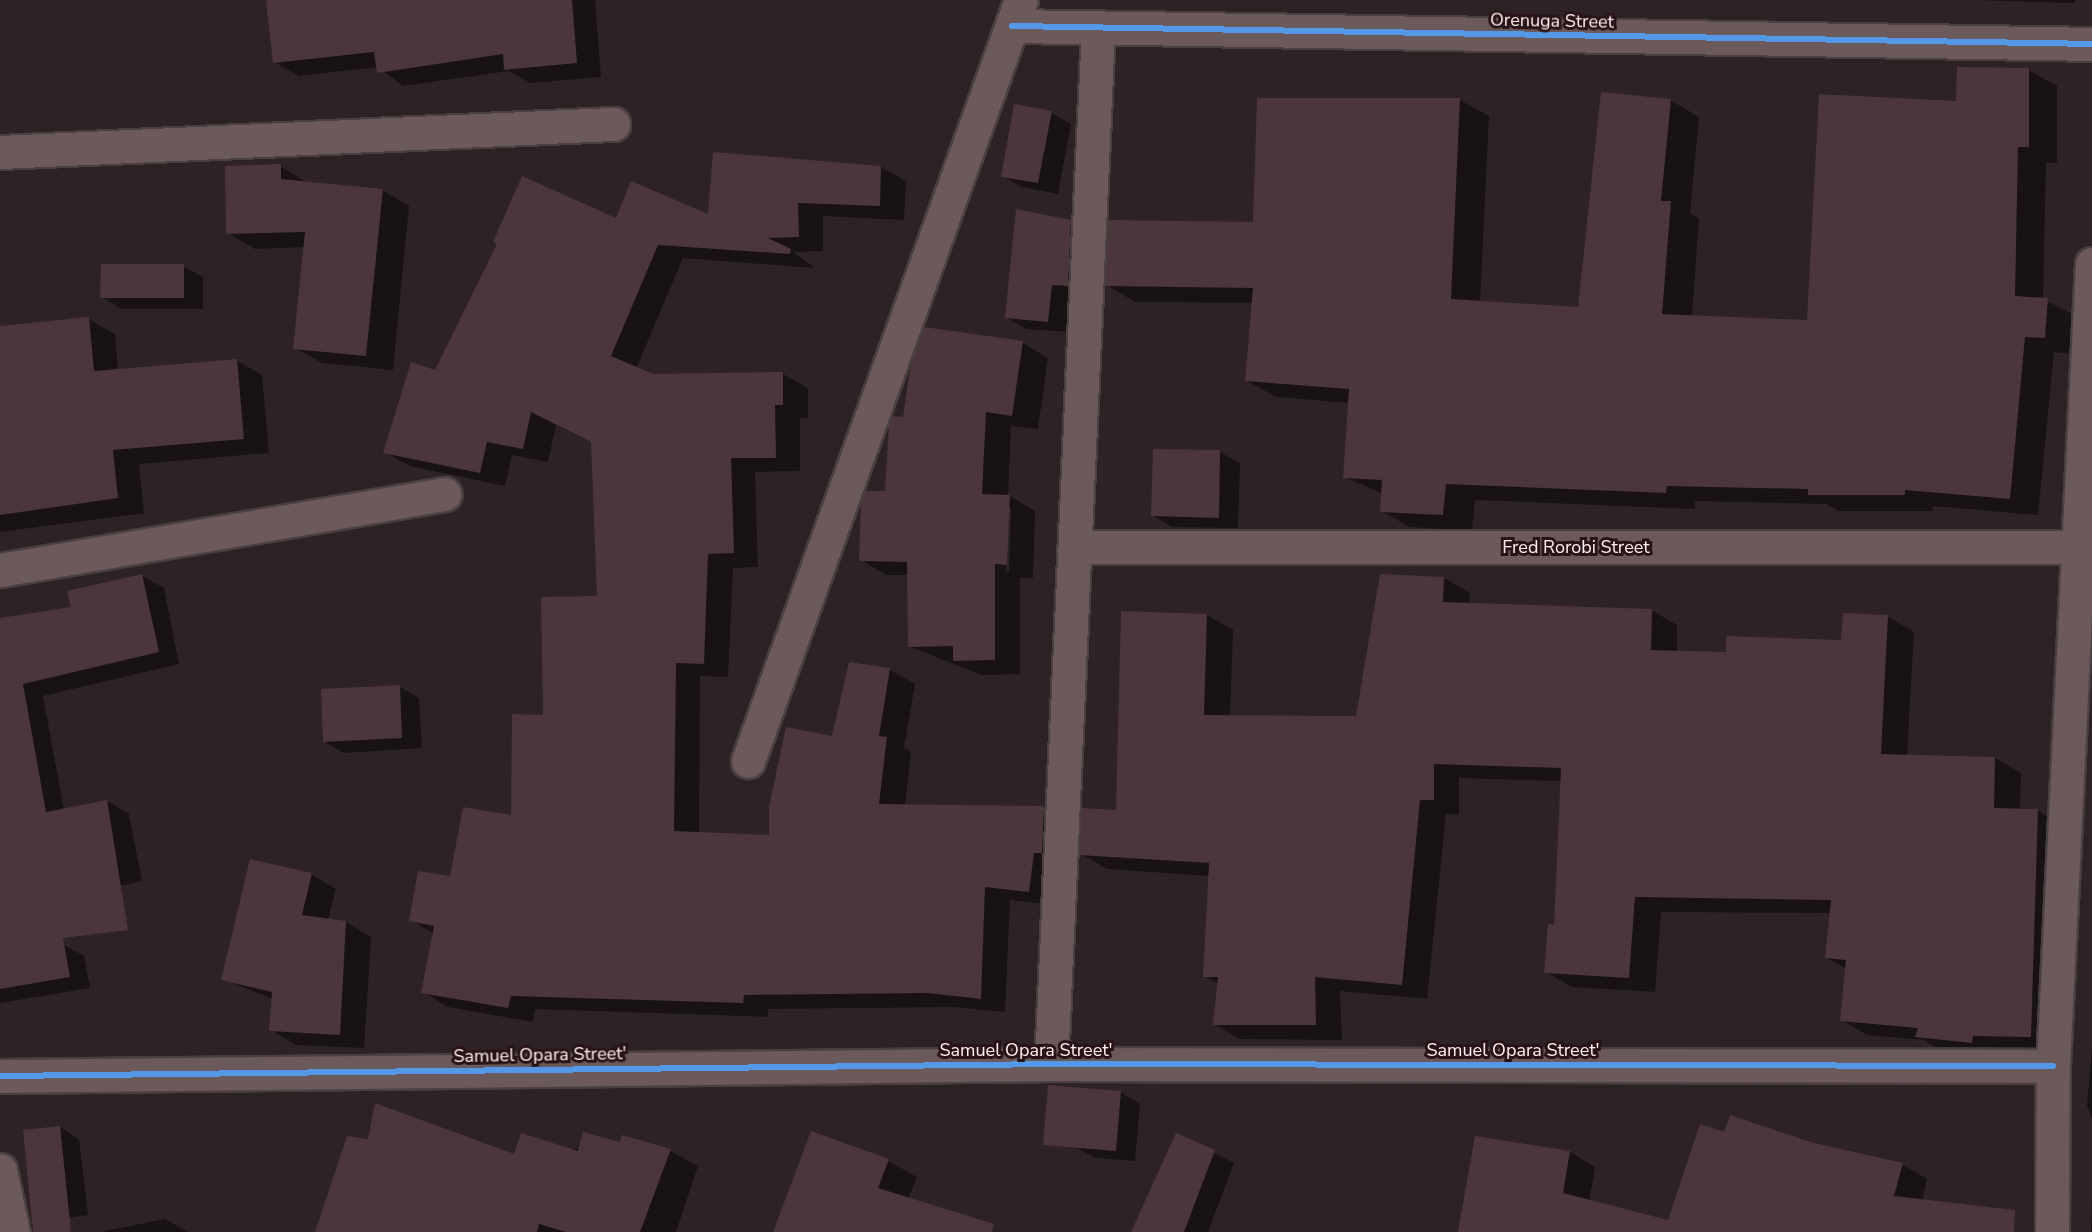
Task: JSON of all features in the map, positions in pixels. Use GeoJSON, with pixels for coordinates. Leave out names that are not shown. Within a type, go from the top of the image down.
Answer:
{"type":"FeatureCollection","features":[{"type":"Feature","properties":{"kind":"street","name":"Orenuga Street"},"geometry":{"type":"LineString","coordinates":[[1016,13],[1098,28],[2092,44]]}},
{"type":"Feature","properties":{"kind":"street"},"geometry":{"type":"LineString","coordinates":[[748,761],[1016,13]]}},
{"type":"Feature","properties":{"kind":"street"},"geometry":{"type":"LineString","coordinates":[[1051,1064],[1098,28]]}},
{"type":"Feature","properties":{"kind":"street"},"geometry":{"type":"LineString","coordinates":[[0,152],[613,124]]}},
{"type":"Feature","properties":{"kind":"street"},"geometry":{"type":"LineString","coordinates":[[2052,1232],[2053,1066],[2092,264]]}},
{"type":"Feature","properties":{"kind":"street"},"geometry":{"type":"LineString","coordinates":[[0,570],[445,494]]}},
{"type":"Feature","properties":{"kind":"street","name":"Fred Rorobi Street"},"geometry":{"type":"LineString","coordinates":[[1075,547],[2077,547]]}},
{"type":"Feature","properties":{"kind":"street","name":"Samuel Opara Street'"},"geometry":{"type":"LineString","coordinates":[[0,1076],[1051,1064],[2053,1066]]}},
{"type":"Feature","properties":{"kind":"street"},"geometry":{"type":"LineString","coordinates":[[0,1170],[13,1232]]}},
{"type":"Feature","properties":{"kind":"building"},"geometry":{"type":"Polygon","coordinates":[[[266,0],[572,0],[577,63],[504,70],[503,54],[377,73],[374,52],[273,63],[266,0]]]}},
{"type":"Feature","properties":{"kind":"building"},"geometry":{"type":"Polygon","coordinates":[[[1957,67],[2029,68],[2029,147],[2018,147],[2015,296],[2048,298],[2045,338],[2025,337],[2010,499],[1905,490],[1905,495],[1808,495],[1808,489],[1667,486],[1666,493],[1446,484],[1443,515],[1380,512],[1382,480],[1343,478],[1349,389],[1245,381],[1253,288],[1105,286],[1108,220],[1253,222],[1257,98],[1460,98],[1451,299],[1578,307],[1601,92],[1671,99],[1661,201],[1671,201],[1662,314],[1807,320],[1819,94],[1956,101],[1957,67]]]}},
{"type":"Feature","properties":{"kind":"building"},"geometry":{"type":"Polygon","coordinates":[[[1014,104],[1052,111],[1038,183],[1001,177],[1014,104]]]}},
{"type":"Feature","properties":{"kind":"building"},"geometry":{"type":"Polygon","coordinates":[[[713,152],[881,166],[880,206],[798,203],[799,237],[768,238],[791,249],[790,254],[658,245],[611,356],[653,374],[783,372],[783,405],[775,405],[776,458],[731,458],[734,553],[708,554],[704,664],[676,663],[674,831],[769,835],[769,807],[786,727],[832,736],[849,662],[890,668],[879,736],[887,737],[879,804],[1044,806],[1042,853],[1034,853],[1029,892],[985,887],[981,999],[928,993],[744,995],[743,1003],[511,996],[508,1008],[421,993],[434,926],[409,921],[418,871],[450,876],[463,807],[511,815],[512,714],[543,715],[541,597],[597,596],[591,442],[531,412],[523,449],[487,442],[480,473],[383,453],[411,362],[435,370],[497,244],[493,242],[522,176],[616,218],[631,181],[708,214],[713,152]]]}},
{"type":"Feature","properties":{"kind":"building"},"geometry":{"type":"Polygon","coordinates":[[[281,164],[281,179],[383,189],[366,356],[293,349],[305,232],[226,234],[225,166],[281,164]]]}},
{"type":"Feature","properties":{"kind":"building"},"geometry":{"type":"Polygon","coordinates":[[[1016,209],[1071,220],[1068,286],[1052,285],[1048,322],[1005,318],[1016,209]]]}},
{"type":"Feature","properties":{"kind":"building"},"geometry":{"type":"Polygon","coordinates":[[[101,264],[184,264],[184,298],[100,298],[101,264]]]}},
{"type":"Feature","properties":{"kind":"building"},"geometry":{"type":"Polygon","coordinates":[[[89,317],[94,371],[237,359],[244,439],[113,450],[118,498],[0,515],[0,326],[89,317]]]}},
{"type":"Feature","properties":{"kind":"building"},"geometry":{"type":"Polygon","coordinates":[[[924,327],[1023,341],[1012,416],[986,412],[982,494],[1010,495],[1007,565],[995,564],[995,660],[953,661],[953,646],[908,647],[907,562],[859,561],[861,502],[865,491],[885,491],[889,424],[892,416],[903,417],[911,363],[924,327]]]}},
{"type":"Feature","properties":{"kind":"building"},"geometry":{"type":"Polygon","coordinates":[[[1153,449],[1220,450],[1219,518],[1151,516],[1153,449]]]}},
{"type":"Feature","properties":{"kind":"building"},"geometry":{"type":"Polygon","coordinates":[[[142,574],[159,652],[23,684],[46,812],[107,800],[128,930],[63,938],[70,977],[0,989],[0,618],[71,607],[67,591],[142,574]]]}},
{"type":"Feature","properties":{"kind":"building"},"geometry":{"type":"Polygon","coordinates":[[[1380,574],[1444,577],[1443,602],[1652,609],[1651,650],[1726,652],[1726,636],[1841,640],[1843,613],[1888,615],[1881,754],[1995,757],[1994,808],[2038,809],[2031,1037],[1973,1036],[1972,1043],[1915,1037],[1918,1028],[1840,1021],[1846,960],[1825,958],[1831,900],[1635,897],[1629,978],[1544,973],[1548,924],[1554,925],[1561,768],[1434,764],[1434,800],[1420,800],[1402,985],[1315,977],[1316,1025],[1213,1025],[1218,977],[1203,977],[1209,863],[1079,855],[1081,808],[1116,810],[1121,611],[1207,614],[1204,715],[1356,716],[1380,574]]]}},
{"type":"Feature","properties":{"kind":"building"},"geometry":{"type":"Polygon","coordinates":[[[400,685],[402,738],[323,742],[321,689],[400,685]]]}},
{"type":"Feature","properties":{"kind":"building"},"geometry":{"type":"Polygon","coordinates":[[[250,859],[312,873],[302,915],[346,921],[340,1035],[269,1031],[272,992],[221,980],[250,859]]]}},
{"type":"Feature","properties":{"kind":"building"},"geometry":{"type":"Polygon","coordinates":[[[1048,1085],[1121,1091],[1116,1151],[1043,1145],[1048,1085]]]}},
{"type":"Feature","properties":{"kind":"building"},"geometry":{"type":"Polygon","coordinates":[[[375,1103],[514,1154],[521,1133],[578,1151],[583,1132],[620,1142],[622,1135],[671,1149],[640,1232],[566,1232],[539,1224],[537,1232],[315,1232],[347,1136],[368,1139],[375,1103]]]}},
{"type":"Feature","properties":{"kind":"building"},"geometry":{"type":"Polygon","coordinates":[[[1730,1115],[1814,1143],[1903,1163],[1894,1196],[2015,1210],[2014,1232],[1458,1232],[1475,1136],[1570,1151],[1563,1193],[1668,1220],[1700,1124],[1724,1132],[1730,1115]]]}},
{"type":"Feature","properties":{"kind":"building"},"geometry":{"type":"Polygon","coordinates":[[[60,1126],[71,1232],[33,1232],[23,1130],[60,1126]]]}},
{"type":"Feature","properties":{"kind":"building"},"geometry":{"type":"Polygon","coordinates":[[[811,1131],[889,1159],[878,1188],[994,1224],[992,1232],[773,1232],[811,1131]]]}},
{"type":"Feature","properties":{"kind":"building"},"geometry":{"type":"Polygon","coordinates":[[[1176,1133],[1215,1150],[1184,1232],[1131,1232],[1176,1133]]]}},
{"type":"Feature","properties":{"kind":"cycle path"},"geometry":{"type":"LineString","coordinates":[[1012,26],[2092,44]]}},
{"type":"Feature","properties":{"kind":"cycle path"},"geometry":{"type":"LineString","coordinates":[[0,1076],[1051,1064],[2053,1066]]}}]}
